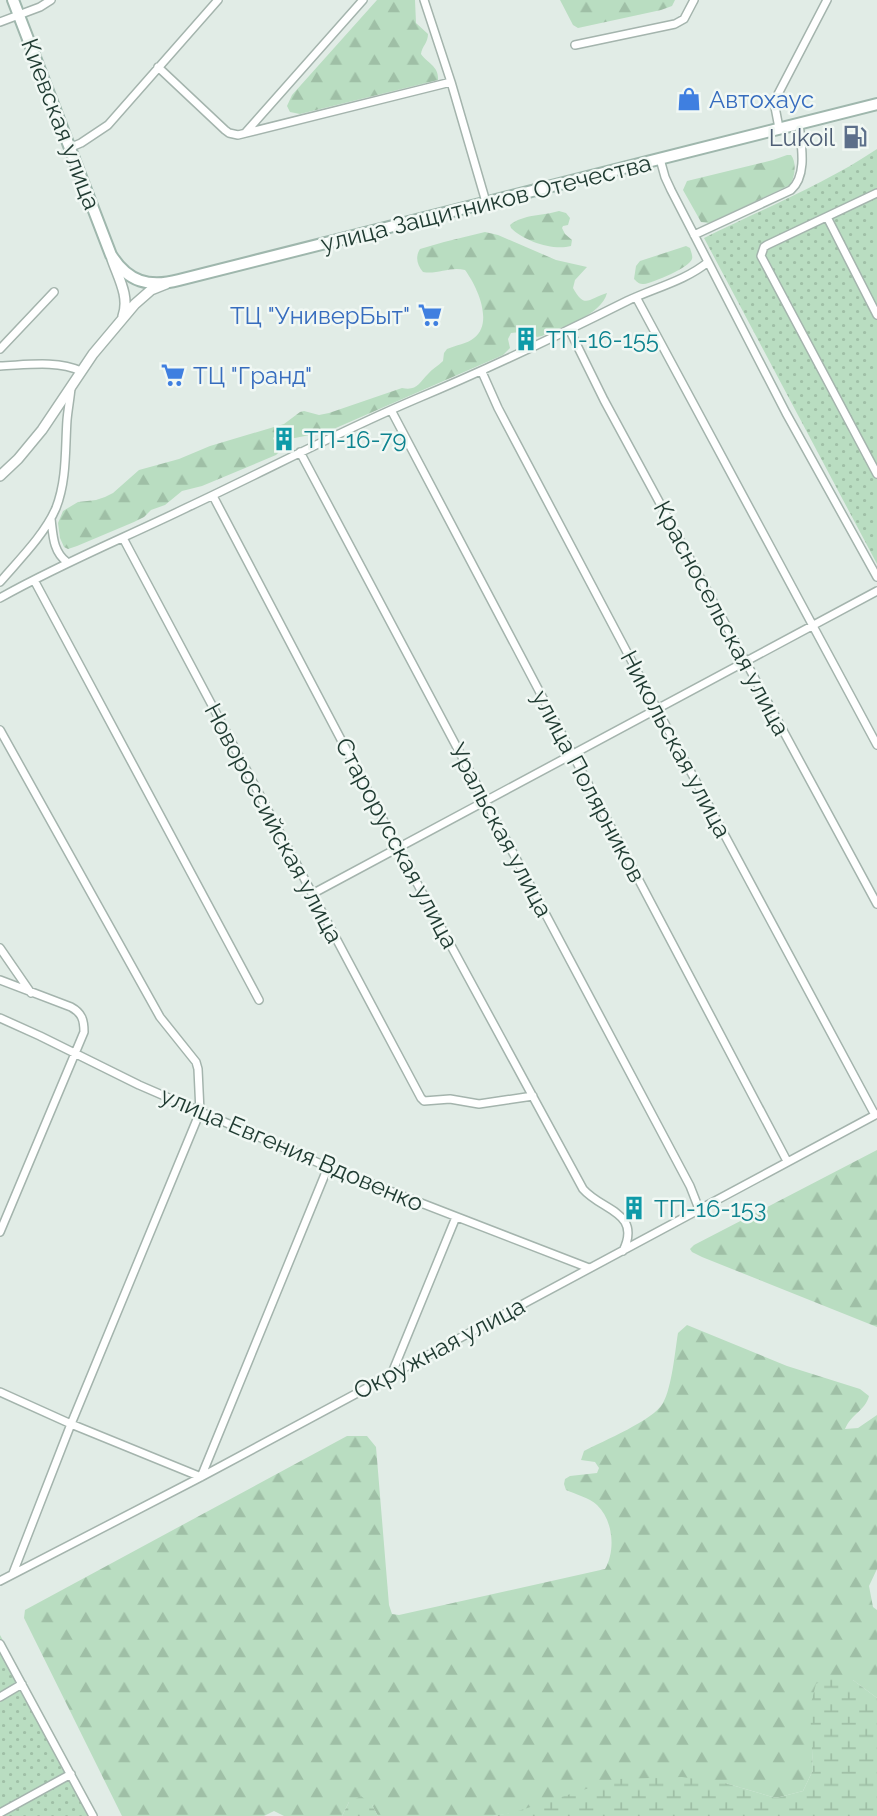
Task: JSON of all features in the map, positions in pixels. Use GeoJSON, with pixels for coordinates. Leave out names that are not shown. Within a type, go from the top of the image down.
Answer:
{"type":"FeatureCollection","features":[{"type":"Feature","properties":{"kind":"main road","name":"Киевская улица"},"geometry":{"type":"LineString","coordinates":[[13,0],[109,251]]}},
{"type":"Feature","properties":{"kind":"main road","name":"улица Защитников Отечества"},"geometry":{"type":"LineString","coordinates":[[109,251],[120,268],[136,279],[154,284],[167,283],[877,104]]}},
{"type":"Feature","properties":{"kind":"street"},"geometry":{"type":"LineString","coordinates":[[0,22],[51,0]]}},
{"type":"Feature","properties":{"kind":"street"},"geometry":{"type":"LineString","coordinates":[[69,148],[108,125],[218,0]]}},
{"type":"Feature","properties":{"kind":"street"},"geometry":{"type":"LineString","coordinates":[[245,133],[363,0]]}},
{"type":"Feature","properties":{"kind":"street"},"geometry":{"type":"LineString","coordinates":[[424,0],[486,202]]}},
{"type":"Feature","properties":{"kind":"street"},"geometry":{"type":"LineString","coordinates":[[575,45],[675,24],[684,19],[694,0]]}},
{"type":"Feature","properties":{"kind":"street"},"geometry":{"type":"LineString","coordinates":[[779,128],[775,107],[777,96],[827,0]]}},
{"type":"Feature","properties":{"kind":"street"},"geometry":{"type":"LineString","coordinates":[[158,67],[225,130],[233,134],[451,82]]}},
{"type":"Feature","properties":{"kind":"street"},"geometry":{"type":"LineString","coordinates":[[694,235],[797,185],[801,164],[799,123]]}},
{"type":"Feature","properties":{"kind":"street"},"geometry":{"type":"LineString","coordinates":[[660,159],[665,177],[708,262],[786,412],[877,577]]}},
{"type":"Feature","properties":{"kind":"street"},"geometry":{"type":"LineString","coordinates":[[877,193],[767,245],[762,252],[763,261],[877,474]]}},
{"type":"Feature","properties":{"kind":"street"},"geometry":{"type":"LineString","coordinates":[[827,217],[877,316]]}},
{"type":"Feature","properties":{"kind":"street"},"geometry":{"type":"LineString","coordinates":[[109,251],[126,299],[121,320]]}},
{"type":"Feature","properties":{"kind":"street"},"geometry":{"type":"LineString","coordinates":[[0,598],[67,562],[391,410],[570,331],[636,297],[685,276],[708,262]]}},
{"type":"Feature","properties":{"kind":"street"},"geometry":{"type":"LineString","coordinates":[[0,476],[42,430],[93,354],[121,320],[142,297],[167,283]]}},
{"type":"Feature","properties":{"kind":"street"},"geometry":{"type":"LineString","coordinates":[[0,349],[54,292]]}},
{"type":"Feature","properties":{"kind":"street"},"geometry":{"type":"LineString","coordinates":[[636,297],[877,745]]}},
{"type":"Feature","properties":{"kind":"street","name":"Красносельская улица"},"geometry":{"type":"LineString","coordinates":[[570,331],[604,400],[877,904]]}},
{"type":"Feature","properties":{"kind":"street"},"geometry":{"type":"LineString","coordinates":[[0,366],[52,365],[81,371]]}},
{"type":"Feature","properties":{"kind":"street","name":"Никольская улица"},"geometry":{"type":"LineString","coordinates":[[482,372],[498,408],[657,709],[876,1114]]}},
{"type":"Feature","properties":{"kind":"street"},"geometry":{"type":"LineString","coordinates":[[0,582],[48,524],[60,496],[71,387]]}},
{"type":"Feature","properties":{"kind":"street","name":"улица Полярников"},"geometry":{"type":"LineString","coordinates":[[391,410],[788,1161]]}},
{"type":"Feature","properties":{"kind":"street","name":"Уральская улица"},"geometry":{"type":"LineString","coordinates":[[300,452],[690,1186],[699,1209]]}},
{"type":"Feature","properties":{"kind":"street","name":"Старорусская улица"},"geometry":{"type":"LineString","coordinates":[[212,496],[398,848],[583,1189],[589,1196],[623,1218],[628,1233],[623,1251]]}},
{"type":"Feature","properties":{"kind":"street"},"geometry":{"type":"LineString","coordinates":[[51,518],[57,552],[67,562]]}},
{"type":"Feature","properties":{"kind":"street","name":"Новороссийская улица"},"geometry":{"type":"LineString","coordinates":[[123,538],[421,1098],[424,1101],[450,1099],[480,1104],[533,1096]]}},
{"type":"Feature","properties":{"kind":"street"},"geometry":{"type":"LineString","coordinates":[[34,580],[260,1000]]}},
{"type":"Feature","properties":{"kind":"street"},"geometry":{"type":"LineString","coordinates":[[312,894],[877,591]]}},
{"type":"Feature","properties":{"kind":"street"},"geometry":{"type":"LineString","coordinates":[[0,730],[160,1017],[196,1062],[200,1112],[71,1424],[13,1573]]}},
{"type":"Feature","properties":{"kind":"street"},"geometry":{"type":"LineString","coordinates":[[0,948],[31,993]]}},
{"type":"Feature","properties":{"kind":"street"},"geometry":{"type":"LineString","coordinates":[[0,980],[78,1011],[82,1017],[84,1032],[0,1232]]}},
{"type":"Feature","properties":{"kind":"street","name":"улица Евгения Вдовенко"},"geometry":{"type":"LineString","coordinates":[[0,1018],[139,1085],[328,1167],[589,1268]]}},
{"type":"Feature","properties":{"kind":"street","name":"Окружная улица"},"geometry":{"type":"LineString","coordinates":[[0,1581],[201,1477],[876,1114]]}},
{"type":"Feature","properties":{"kind":"street"},"geometry":{"type":"LineString","coordinates":[[0,1392],[201,1477],[328,1167]]}},
{"type":"Feature","properties":{"kind":"street"},"geometry":{"type":"LineString","coordinates":[[391,1374],[456,1217]]}},
{"type":"Feature","properties":{"kind":"street"},"geometry":{"type":"LineString","coordinates":[[0,1644],[93,1816]]}},
{"type":"Feature","properties":{"kind":"street"},"geometry":{"type":"LineString","coordinates":[[0,1697],[22,1684]]}},
{"type":"Feature","properties":{"kind":"street"},"geometry":{"type":"LineString","coordinates":[[0,1813],[71,1774]]}},
{"type":"Feature","properties":{"kind":"green space"},"geometry":{"type":"Polygon","coordinates":[[[377,0],[415,0],[416,23],[428,34],[421,54],[435,68],[438,80],[300,114],[290,112],[287,106],[292,95],[377,0]]]}},
{"type":"Feature","properties":{"kind":"green space"},"geometry":{"type":"Polygon","coordinates":[[[560,0],[675,0],[672,6],[661,10],[578,28],[573,25],[560,0]]]}},
{"type":"Feature","properties":{"kind":"green space"},"geometry":{"type":"Polygon","coordinates":[[[877,149],[877,564],[704,238],[814,185],[877,149]]]}},
{"type":"Feature","properties":{"kind":"green space"},"geometry":{"type":"Polygon","coordinates":[[[791,155],[795,166],[790,185],[709,223],[701,222],[683,190],[687,181],[791,155]]]}},
{"type":"Feature","properties":{"kind":"green space"},"geometry":{"type":"Polygon","coordinates":[[[559,211],[570,218],[568,225],[562,228],[572,240],[571,246],[539,244],[523,237],[510,225],[527,217],[559,211]]]}},
{"type":"Feature","properties":{"kind":"green space"},"geometry":{"type":"Polygon","coordinates":[[[485,232],[556,260],[587,267],[575,280],[573,288],[584,301],[607,293],[604,301],[589,314],[542,336],[537,337],[529,331],[511,333],[508,339],[510,348],[503,355],[329,431],[291,438],[285,431],[281,431],[273,438],[279,452],[276,455],[202,486],[182,491],[165,505],[151,510],[134,522],[77,546],[68,549],[64,547],[58,523],[63,511],[78,502],[96,500],[113,493],[139,470],[284,424],[300,412],[319,415],[329,413],[402,388],[417,386],[443,361],[447,349],[474,338],[483,323],[482,304],[465,270],[423,272],[417,261],[418,252],[420,249],[485,232]]]}},
{"type":"Feature","properties":{"kind":"green space"},"geometry":{"type":"Polygon","coordinates":[[[686,246],[690,248],[692,258],[685,266],[649,283],[640,283],[634,279],[636,266],[640,261],[686,246]]]}},
{"type":"Feature","properties":{"kind":"green space"},"geometry":{"type":"Polygon","coordinates":[[[877,1150],[877,1327],[702,1257],[690,1249],[694,1245],[877,1150]]]}},
{"type":"Feature","properties":{"kind":"green space"},"geometry":{"type":"Polygon","coordinates":[[[687,1325],[787,1366],[860,1389],[869,1396],[845,1429],[858,1428],[877,1415],[877,1569],[869,1586],[873,1607],[877,1610],[877,1698],[853,1680],[812,1744],[813,1770],[803,1791],[776,1798],[725,1783],[493,1816],[378,1816],[372,1805],[349,1802],[342,1816],[284,1816],[274,1811],[264,1816],[122,1816],[24,1618],[25,1610],[347,1436],[367,1436],[376,1447],[389,1605],[392,1614],[399,1615],[605,1569],[612,1544],[607,1519],[594,1503],[566,1490],[565,1479],[597,1473],[599,1468],[595,1462],[581,1460],[584,1451],[639,1423],[658,1410],[671,1379],[678,1333],[687,1325]]]}},
{"type":"Feature","properties":{"kind":"green space"},"geometry":{"type":"Polygon","coordinates":[[[0,1635],[98,1816],[0,1816],[0,1635]]]}},
{"type":"Feature","properties":{"kind":"green space"},"geometry":{"type":"Polygon","coordinates":[[[832,1675],[853,1680],[877,1698],[877,1816],[493,1816],[515,1812],[617,1779],[682,1777],[725,1783],[776,1798],[803,1791],[813,1770],[810,1707],[816,1684],[832,1675]]]}},
{"type":"Feature","properties":{"kind":"green space"},"geometry":{"type":"Polygon","coordinates":[[[361,1796],[372,1805],[378,1816],[342,1816],[349,1802],[361,1796]]]}},
{"type":"Feature","properties":{"kind":"place","name":"Автохаус"},"geometry":{"type":"Point","coordinates":[689,99]}},
{"type":"Feature","properties":{"kind":"place","name":"Lukoil"},"geometry":{"type":"Point","coordinates":[855,137]}},
{"type":"Feature","properties":{"kind":"place","name":"ТЦ \"УниверБыт\""},"geometry":{"type":"Point","coordinates":[430,315]}},
{"type":"Feature","properties":{"kind":"place","name":"ТП-16-155"},"geometry":{"type":"Point","coordinates":[526,339]}},
{"type":"Feature","properties":{"kind":"place","name":"ТЦ \"Гранд\""},"geometry":{"type":"Point","coordinates":[173,375]}},
{"type":"Feature","properties":{"kind":"place","name":"ТП-16-79"},"geometry":{"type":"Point","coordinates":[284,439]}},
{"type":"Feature","properties":{"kind":"place","name":"ТП-16-153"},"geometry":{"type":"Point","coordinates":[634,1208]}}]}
